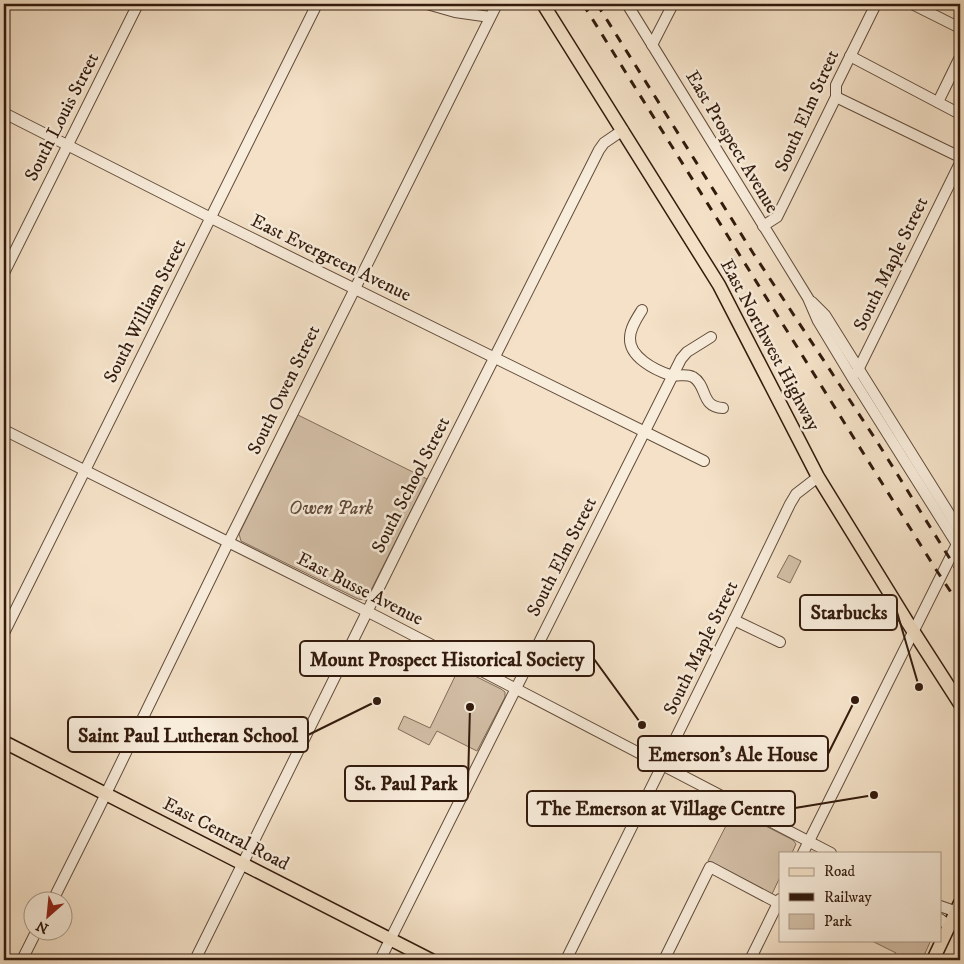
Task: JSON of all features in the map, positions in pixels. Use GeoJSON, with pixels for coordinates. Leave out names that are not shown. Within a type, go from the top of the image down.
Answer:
{"type":"FeatureCollection","features":[{"type":"Feature","properties":{"kind":"main road","name":"East Northwest Highway"},"geometry":{"type":"LineString","coordinates":[[543,4],[719,285],[818,477],[913,632],[960,704]]}},
{"type":"Feature","properties":{"kind":"main road","name":"East Central Road"},"geometry":{"type":"LineString","coordinates":[[4,742],[431,960]]}},
{"type":"Feature","properties":{"kind":"main road"},"geometry":{"type":"LineString","coordinates":[[945,922],[959,909]]}},
{"type":"Feature","properties":{"kind":"main road"},"geometry":{"type":"LineString","coordinates":[[933,960],[939,942]]}},
{"type":"Feature","properties":{"kind":"street","name":"South Louis Street"},"geometry":{"type":"LineString","coordinates":[[4,272],[138,4]]}},
{"type":"Feature","properties":{"kind":"street","name":"South William Street"},"geometry":{"type":"LineString","coordinates":[[4,633],[317,4]]}},
{"type":"Feature","properties":{"kind":"street"},"geometry":{"type":"LineString","coordinates":[[427,4],[490,17]]}},
{"type":"Feature","properties":{"kind":"street","name":"South Owen Street"},"geometry":{"type":"LineString","coordinates":[[57,892],[228,543],[497,4]]}},
{"type":"Feature","properties":{"kind":"street","name":"East Prospect Avenue"},"geometry":{"type":"LineString","coordinates":[[627,4],[808,298],[818,321],[852,379],[959,543]]}},
{"type":"Feature","properties":{"kind":"street"},"geometry":{"type":"LineString","coordinates":[[652,44],[673,4]]}},
{"type":"Feature","properties":{"kind":"street","name":"South Elm Street"},"geometry":{"type":"LineString","coordinates":[[763,226],[777,217],[836,97],[836,85],[876,4]]}},
{"type":"Feature","properties":{"kind":"street"},"geometry":{"type":"LineString","coordinates":[[912,4],[960,28]]}},
{"type":"Feature","properties":{"kind":"street"},"geometry":{"type":"LineString","coordinates":[[850,56],[960,114]]}},
{"type":"Feature","properties":{"kind":"street"},"geometry":{"type":"LineString","coordinates":[[938,102],[960,57]]}},
{"type":"Feature","properties":{"kind":"street"},"geometry":{"type":"LineString","coordinates":[[836,97],[960,157]]}},
{"type":"Feature","properties":{"kind":"street","name":"East Evergreen Avenue"},"geometry":{"type":"LineString","coordinates":[[4,113],[211,218],[704,462]]}},
{"type":"Feature","properties":{"kind":"street","name":"South School Street"},"geometry":{"type":"LineString","coordinates":[[195,960],[599,150],[604,143],[623,130]]}},
{"type":"Feature","properties":{"kind":"street","name":"South Maple Street"},"geometry":{"type":"LineString","coordinates":[[852,379],[960,164]]}},
{"type":"Feature","properties":{"kind":"street","name":"East Prospect Avenue"},"geometry":{"type":"LineString","coordinates":[[808,298],[825,315],[960,531]]}},
{"type":"Feature","properties":{"kind":"street"},"geometry":{"type":"LineString","coordinates":[[642,310],[632,329],[630,338],[630,345],[635,352],[649,365],[673,376],[682,374],[692,377],[698,382],[709,404],[723,408]]}},
{"type":"Feature","properties":{"kind":"street","name":"South Elm Street"},"geometry":{"type":"LineString","coordinates":[[380,960],[683,355],[712,337]]}},
{"type":"Feature","properties":{"kind":"street","name":"East Busse Avenue"},"geometry":{"type":"LineString","coordinates":[[4,430],[368,612],[829,852]]}},
{"type":"Feature","properties":{"kind":"street","name":"South Maple Street"},"geometry":{"type":"LineString","coordinates":[[566,960],[786,513],[796,494],[818,477]]}},
{"type":"Feature","properties":{"kind":"street"},"geometry":{"type":"LineString","coordinates":[[804,852],[959,543]]}},
{"type":"Feature","properties":{"kind":"street"},"geometry":{"type":"LineString","coordinates":[[734,620],[780,642]]}},
{"type":"Feature","properties":{"kind":"street"},"geometry":{"type":"LineString","coordinates":[[664,960],[710,868],[779,901],[750,960]]}},
{"type":"Feature","properties":{"kind":"street"},"geometry":{"type":"LineString","coordinates":[[942,906],[959,909]]}},
{"type":"Feature","properties":{"kind":"street"},"geometry":{"type":"LineString","coordinates":[[22,960],[31,942]]}},
{"type":"Feature","properties":{"kind":"green space","name":"Owen Park"},"geometry":{"type":"Polygon","coordinates":[[[298,415],[427,479],[366,600],[358,599],[241,541],[239,534],[298,415]]]}},
{"type":"Feature","properties":{"kind":"green space"},"geometry":{"type":"Polygon","coordinates":[[[789,555],[801,561],[790,583],[777,577],[789,555]]]}},
{"type":"Feature","properties":{"kind":"green space"},"geometry":{"type":"Polygon","coordinates":[[[459,668],[505,692],[505,697],[477,751],[437,731],[429,745],[398,729],[404,716],[430,728],[459,668]]]}},
{"type":"Feature","properties":{"kind":"green space"},"geometry":{"type":"Polygon","coordinates":[[[734,810],[793,840],[796,844],[792,852],[779,852],[779,879],[772,894],[708,861],[734,810]]]}},
{"type":"Feature","properties":{"kind":"green space"},"geometry":{"type":"Polygon","coordinates":[[[874,942],[930,942],[922,960],[893,960],[896,953],[874,942]]]}},
{"type":"Feature","properties":{"kind":"railway"},"geometry":{"type":"LineString","coordinates":[[583,4],[960,606]]}},
{"type":"Feature","properties":{"kind":"railway"},"geometry":{"type":"LineString","coordinates":[[597,4],[753,253],[876,440],[960,575]]}},
{"type":"Feature","properties":{"kind":"place","name":"Starbucks"},"geometry":{"type":"Point","coordinates":[919,687]}},
{"type":"Feature","properties":{"kind":"place","name":"Emerson's Ale House"},"geometry":{"type":"Point","coordinates":[855,700]}},
{"type":"Feature","properties":{"kind":"place","name":"Saint Paul Lutheran School"},"geometry":{"type":"Point","coordinates":[377,701]}},
{"type":"Feature","properties":{"kind":"place","name":"St. Paul Park"},"geometry":{"type":"Point","coordinates":[470,707]}},
{"type":"Feature","properties":{"kind":"place","name":"Mount Prospect Historical Society"},"geometry":{"type":"Point","coordinates":[642,725]}},
{"type":"Feature","properties":{"kind":"place","name":"The Emerson at Village Centre"},"geometry":{"type":"Point","coordinates":[874,795]}}]}
